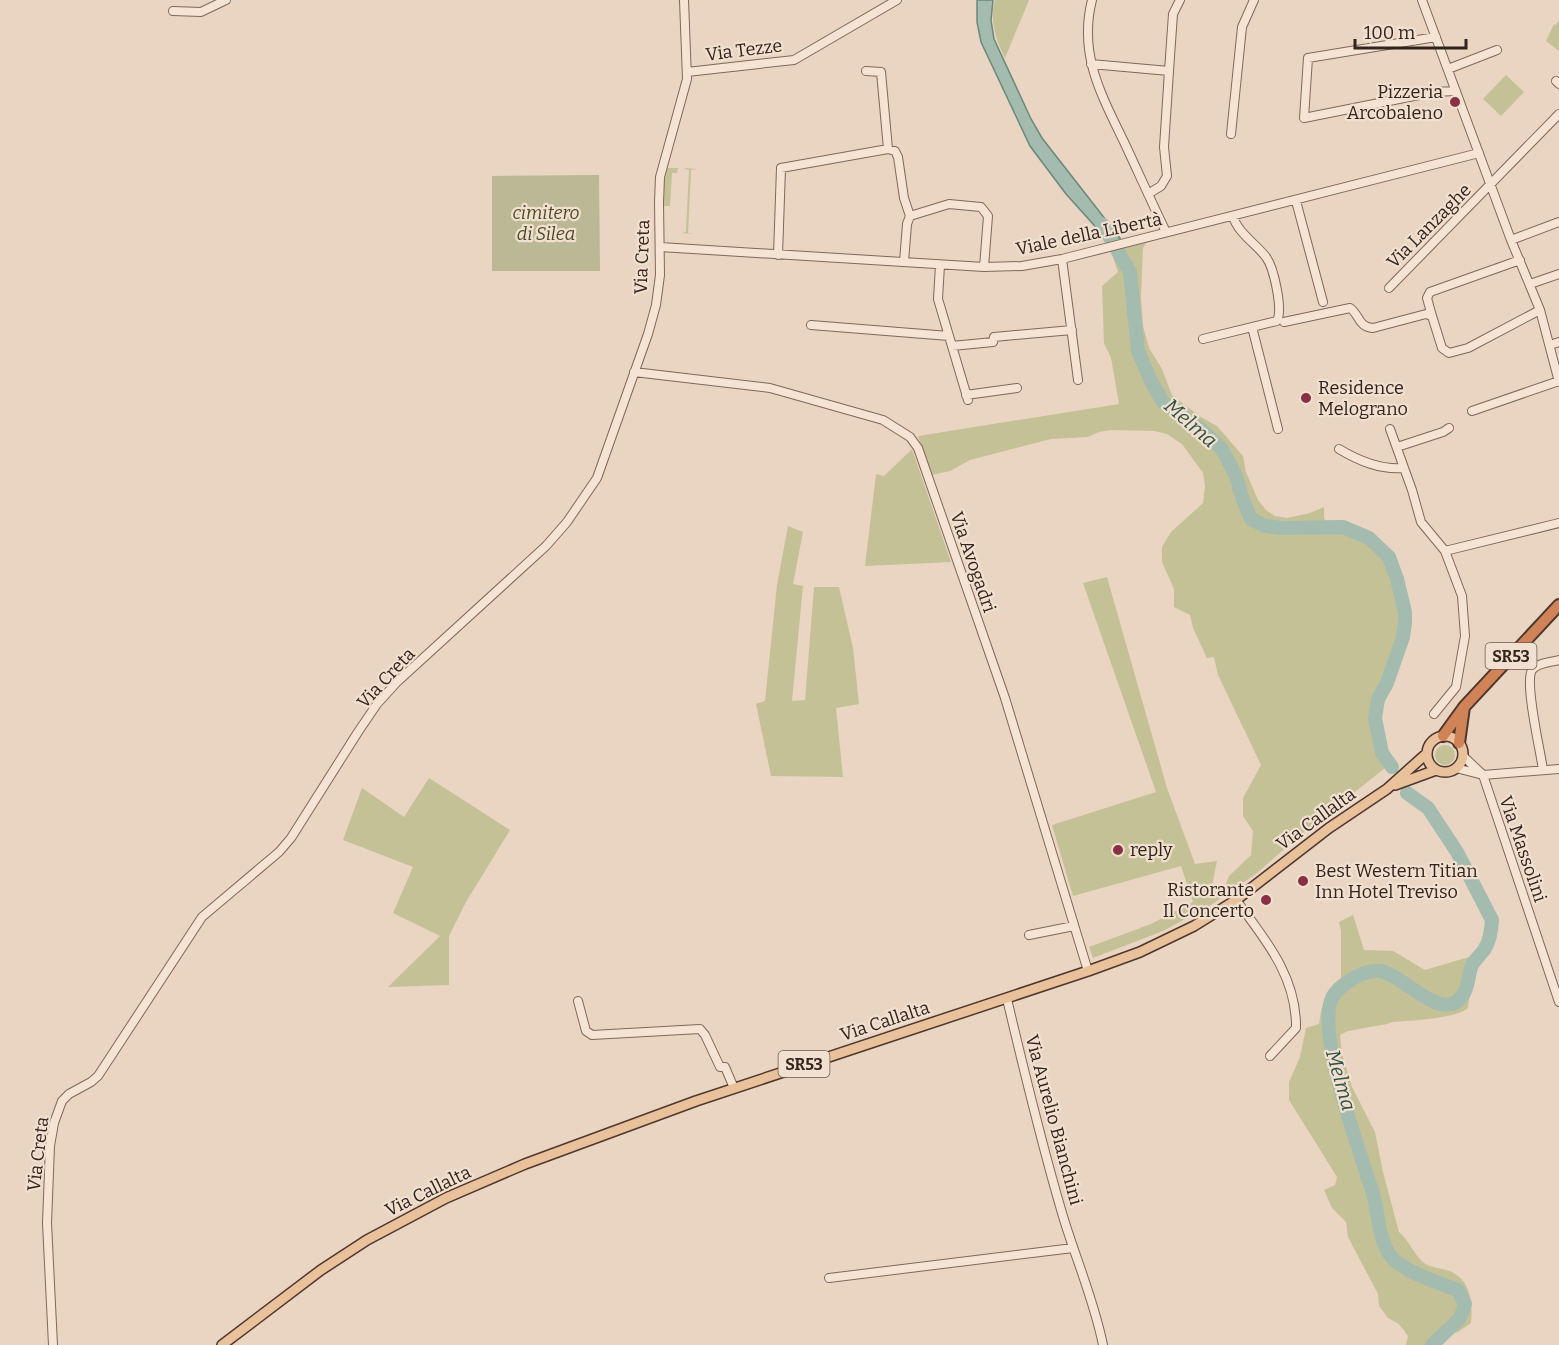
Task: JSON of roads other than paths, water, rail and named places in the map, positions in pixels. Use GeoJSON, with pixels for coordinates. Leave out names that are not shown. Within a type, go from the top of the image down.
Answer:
{"type":"FeatureCollection","features":[{"type":"Feature","properties":{"kind":"highway","name":"SR53"},"geometry":{"type":"LineString","coordinates":[[1443,736],[1464,707],[1559,605]]}},
{"type":"Feature","properties":{"kind":"highway"},"geometry":{"type":"LineString","coordinates":[[1460,743],[1464,707]]}},
{"type":"Feature","properties":{"kind":"main road"},"geometry":{"type":"LineString","coordinates":[[1443,736],[1453,737],[1460,743],[1463,756],[1456,768],[1449,772],[1436,770],[1430,765],[1426,754],[1431,741],[1443,736]]}},
{"type":"Feature","properties":{"kind":"main road","name":"Via Callalta"},"geometry":{"type":"LineString","coordinates":[[222,1345],[321,1270],[367,1240],[446,1198],[525,1164],[734,1088],[1088,971],[1140,952],[1194,926],[1236,900],[1329,828],[1387,789],[1426,754]]}},
{"type":"Feature","properties":{"kind":"main road","name":"Via Callalta"},"geometry":{"type":"LineString","coordinates":[[1387,789],[1436,770]]}},
{"type":"Feature","properties":{"kind":"street"},"geometry":{"type":"LineString","coordinates":[[173,11],[201,12],[226,0]]}},
{"type":"Feature","properties":{"kind":"street","name":"Via Creta"},"geometry":{"type":"LineString","coordinates":[[53,1345],[47,1224],[50,1146],[54,1123],[62,1101],[98,1076],[202,917],[279,852],[291,838],[377,704],[397,682],[528,564],[567,522],[597,478],[648,334],[659,290],[658,198],[660,177],[687,72],[684,0]]}},
{"type":"Feature","properties":{"kind":"street","name":"Via Tezze"},"geometry":{"type":"LineString","coordinates":[[687,72],[794,60],[897,0]]}},
{"type":"Feature","properties":{"kind":"street"},"geometry":{"type":"LineString","coordinates":[[1092,0],[1089,13],[1088,45],[1095,81],[1166,232]]}},
{"type":"Feature","properties":{"kind":"street"},"geometry":{"type":"LineString","coordinates":[[1148,194],[1161,186],[1167,176],[1164,147],[1173,14],[1180,0]]}},
{"type":"Feature","properties":{"kind":"street"},"geometry":{"type":"LineString","coordinates":[[1232,134],[1242,27],[1254,0]]}},
{"type":"Feature","properties":{"kind":"street","name":"Via Lanzaghe"},"geometry":{"type":"LineString","coordinates":[[1422,0],[1511,240],[1540,310],[1559,382],[1472,411]]}},
{"type":"Feature","properties":{"kind":"street"},"geometry":{"type":"LineString","coordinates":[[1436,37],[1308,58],[1304,118],[1434,92],[1456,91]]}},
{"type":"Feature","properties":{"kind":"street"},"geometry":{"type":"LineString","coordinates":[[1448,69],[1497,50]]}},
{"type":"Feature","properties":{"kind":"street"},"geometry":{"type":"LineString","coordinates":[[1091,64],[1169,71]]}},
{"type":"Feature","properties":{"kind":"street"},"geometry":{"type":"LineString","coordinates":[[866,71],[881,72],[888,149]]}},
{"type":"Feature","properties":{"kind":"street"},"geometry":{"type":"LineString","coordinates":[[1491,185],[1559,114]]}},
{"type":"Feature","properties":{"kind":"street"},"geometry":{"type":"LineString","coordinates":[[778,255],[781,168],[888,149],[895,151],[898,157],[903,198],[910,216],[907,224],[904,262]]}},
{"type":"Feature","properties":{"kind":"street","name":"Viale della Libertà"},"geometry":{"type":"LineString","coordinates":[[660,247],[940,265],[1022,266],[1062,259],[1479,153]]}},
{"type":"Feature","properties":{"kind":"street","name":"Via Lanzaghe"},"geometry":{"type":"LineString","coordinates":[[1389,288],[1491,185]]}},
{"type":"Feature","properties":{"kind":"street"},"geometry":{"type":"LineString","coordinates":[[1296,201],[1323,302]]}},
{"type":"Feature","properties":{"kind":"street"},"geometry":{"type":"LineString","coordinates":[[910,216],[949,204],[976,206],[985,210],[988,219],[984,267]]}},
{"type":"Feature","properties":{"kind":"street"},"geometry":{"type":"LineString","coordinates":[[1233,216],[1236,224],[1268,260],[1277,292],[1280,322]]}},
{"type":"Feature","properties":{"kind":"street"},"geometry":{"type":"LineString","coordinates":[[1511,240],[1559,222]]}},
{"type":"Feature","properties":{"kind":"street"},"geometry":{"type":"LineString","coordinates":[[1062,259],[1078,380]]}},
{"type":"Feature","properties":{"kind":"street"},"geometry":{"type":"LineString","coordinates":[[1521,260],[1430,292],[1427,297],[1442,348],[1449,352],[1468,348],[1540,310]]}},
{"type":"Feature","properties":{"kind":"street"},"geometry":{"type":"LineString","coordinates":[[940,265],[938,299],[967,398],[1017,388]]}},
{"type":"Feature","properties":{"kind":"street"},"geometry":{"type":"LineString","coordinates":[[1530,284],[1559,274]]}},
{"type":"Feature","properties":{"kind":"street"},"geometry":{"type":"LineString","coordinates":[[1203,339],[1350,308],[1354,311],[1360,324],[1370,329],[1426,314],[1432,316]]}},
{"type":"Feature","properties":{"kind":"street"},"geometry":{"type":"LineString","coordinates":[[811,325],[949,336]]}},
{"type":"Feature","properties":{"kind":"street"},"geometry":{"type":"LineString","coordinates":[[1252,327],[1278,429]]}},
{"type":"Feature","properties":{"kind":"street"},"geometry":{"type":"LineString","coordinates":[[952,346],[993,342],[994,337],[1072,330]]}},
{"type":"Feature","properties":{"kind":"street"},"geometry":{"type":"LineString","coordinates":[[1550,345],[1559,342]]}},
{"type":"Feature","properties":{"kind":"street","name":"Via Avogadri"},"geometry":{"type":"LineString","coordinates":[[634,372],[770,388],[883,420],[909,437],[918,448],[1005,698],[1088,971]]}},
{"type":"Feature","properties":{"kind":"street"},"geometry":{"type":"LineString","coordinates":[[1397,447],[1449,428]]}},
{"type":"Feature","properties":{"kind":"street"},"geometry":{"type":"LineString","coordinates":[[1390,429],[1421,522],[1445,550],[1462,596],[1465,636],[1456,687],[1434,714]]}},
{"type":"Feature","properties":{"kind":"street"},"geometry":{"type":"LineString","coordinates":[[1339,449],[1370,464],[1387,468],[1404,468]]}},
{"type":"Feature","properties":{"kind":"street"},"geometry":{"type":"LineString","coordinates":[[1445,550],[1559,523]]}},
{"type":"Feature","properties":{"kind":"street"},"geometry":{"type":"LineString","coordinates":[[1543,770],[1533,714],[1530,677],[1532,670],[1537,667],[1559,660]]}},
{"type":"Feature","properties":{"kind":"street"},"geometry":{"type":"LineString","coordinates":[[1463,756],[1483,775]]}},
{"type":"Feature","properties":{"kind":"street"},"geometry":{"type":"LineString","coordinates":[[1456,768],[1483,775],[1559,769]]}},
{"type":"Feature","properties":{"kind":"street","name":"Via Massolini"},"geometry":{"type":"LineString","coordinates":[[1483,775],[1559,1002]]}},
{"type":"Feature","properties":{"kind":"street"},"geometry":{"type":"LineString","coordinates":[[1236,900],[1276,953],[1296,1009],[1296,1028],[1270,1056]]}},
{"type":"Feature","properties":{"kind":"street"},"geometry":{"type":"LineString","coordinates":[[1029,935],[1074,926]]}},
{"type":"Feature","properties":{"kind":"street","name":"Via Aurelio Bianchini"},"geometry":{"type":"LineString","coordinates":[[1007,999],[1047,1162],[1103,1345]]}},
{"type":"Feature","properties":{"kind":"street"},"geometry":{"type":"LineString","coordinates":[[578,1001],[586,1031],[592,1035],[700,1029],[720,1067],[725,1067],[734,1088]]}},
{"type":"Feature","properties":{"kind":"street"},"geometry":{"type":"LineString","coordinates":[[830,1278],[1073,1248]]}},
{"type":"Feature","properties":{"kind":"waterway","name":"Melma"},"geometry":{"type":"LineString","coordinates":[[1102,224],[1130,272],[1138,351],[1151,381],[1163,402],[1202,430],[1222,449],[1236,476],[1251,519],[1265,526],[1282,528],[1343,527],[1369,538],[1389,557],[1397,579],[1405,612],[1405,623],[1403,637],[1387,683],[1378,699],[1375,718],[1382,753],[1392,767]]}},
{"type":"Feature","properties":{"kind":"waterway","name":"Melma"},"geometry":{"type":"LineString","coordinates":[[1407,793],[1428,808],[1457,852],[1492,920],[1489,939],[1484,950],[1472,965],[1463,995],[1455,1003],[1445,1005],[1434,1002],[1389,974],[1380,971],[1368,972],[1350,980],[1336,992],[1329,1008],[1329,1031],[1341,1090],[1373,1194],[1386,1248],[1395,1261],[1402,1266],[1458,1290],[1465,1304],[1460,1318],[1432,1345]]}},
{"type":"Feature","properties":{"kind":"place","name":"Pizzeria Arcobaleno"},"geometry":{"type":"Point","coordinates":[1455,102]}},
{"type":"Feature","properties":{"kind":"place","name":"Residence Melograno"},"geometry":{"type":"Point","coordinates":[1306,398]}},
{"type":"Feature","properties":{"kind":"place","name":"reply"},"geometry":{"type":"Point","coordinates":[1118,850]}},
{"type":"Feature","properties":{"kind":"place","name":"Best Western Titian Inn Hotel Treviso"},"geometry":{"type":"Point","coordinates":[1303,881]}},
{"type":"Feature","properties":{"kind":"place","name":"Ristorante Il Concerto"},"geometry":{"type":"Point","coordinates":[1266,900]}},
{"type":"Feature","properties":{"kind":"park label","name":"cimitero di Silea"},"geometry":{"type":"Point","coordinates":[546,223]}}]}
